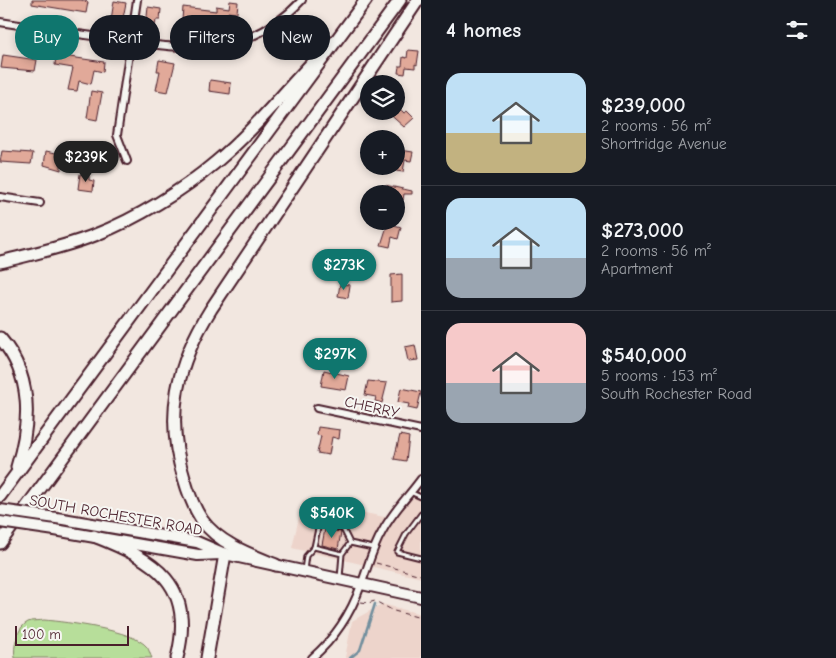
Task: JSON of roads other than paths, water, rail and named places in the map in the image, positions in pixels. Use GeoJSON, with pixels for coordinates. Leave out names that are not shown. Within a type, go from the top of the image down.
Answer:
{"type":"FeatureCollection","features":[{"type":"Feature","properties":{"kind":"highway"},"geometry":{"type":"LineString","coordinates":[[0,496],[366,0]]}},
{"type":"Feature","properties":{"kind":"highway"},"geometry":{"type":"LineString","coordinates":[[0,543],[400,0]]}},
{"type":"Feature","properties":{"kind":"highway"},"geometry":{"type":"LineString","coordinates":[[276,565],[236,546],[217,534],[203,520],[187,488],[177,452],[174,419],[178,382],[184,361],[198,329],[418,0]]}},
{"type":"Feature","properties":{"kind":"highway"},"geometry":{"type":"LineString","coordinates":[[0,262],[51,249],[122,223],[203,173],[242,139],[352,18]]}},
{"type":"Feature","properties":{"kind":"highway"},"geometry":{"type":"LineString","coordinates":[[0,338],[16,360],[28,400],[25,438],[13,478]]}},
{"type":"Feature","properties":{"kind":"highway"},"geometry":{"type":"LineString","coordinates":[[94,536],[127,549],[145,560],[159,570],[171,585],[178,601],[182,618],[182,637],[177,658]]}},
{"type":"Feature","properties":{"kind":"highway"},"geometry":{"type":"LineString","coordinates":[[207,658],[226,554]]}},
{"type":"Feature","properties":{"kind":"main road","name":"SOUTH ROCHESTER ROAD"},"geometry":{"type":"LineString","coordinates":[[0,510],[197,542],[226,554],[421,597]]}},
{"type":"Feature","properties":{"kind":"main road","name":"SOUTH ROCHESTER ROAD"},"geometry":{"type":"LineString","coordinates":[[0,522],[94,536],[198,555],[226,554]]}},
{"type":"Feature","properties":{"kind":"street"},"geometry":{"type":"LineString","coordinates":[[135,15],[137,0]]}},
{"type":"Feature","properties":{"kind":"street"},"geometry":{"type":"LineString","coordinates":[[160,45],[193,49],[235,44],[269,28],[289,14],[302,0]]}},
{"type":"Feature","properties":{"kind":"street"},"geometry":{"type":"LineString","coordinates":[[0,22],[89,36]]}},
{"type":"Feature","properties":{"kind":"street"},"geometry":{"type":"LineString","coordinates":[[127,161],[117,135],[128,60]]}},
{"type":"Feature","properties":{"kind":"street"},"geometry":{"type":"LineString","coordinates":[[0,197],[40,202]]}},
{"type":"Feature","properties":{"kind":"street","name":"CHERRY"},"geometry":{"type":"LineString","coordinates":[[317,408],[421,430]]}},
{"type":"Feature","properties":{"kind":"street"},"geometry":{"type":"LineString","coordinates":[[312,658],[329,641],[343,621],[362,583],[373,548],[389,518],[421,480]]}},
{"type":"Feature","properties":{"kind":"lane"},"geometry":{"type":"LineString","coordinates":[[410,492],[421,497]]}},
{"type":"Feature","properties":{"kind":"lane"},"geometry":{"type":"LineString","coordinates":[[421,514],[406,534],[397,552],[421,558]]}},
{"type":"Feature","properties":{"kind":"lane"},"geometry":{"type":"LineString","coordinates":[[304,570],[306,556],[314,547],[319,524],[343,529],[350,543]]}},
{"type":"Feature","properties":{"kind":"lane"},"geometry":{"type":"LineString","coordinates":[[350,543],[373,548]]}},
{"type":"Feature","properties":{"kind":"lane"},"geometry":{"type":"LineString","coordinates":[[340,578],[342,554],[350,543]]}},
{"type":"Feature","properties":{"kind":"lane"},"geometry":{"type":"LineString","coordinates":[[314,547],[342,554]]}},
{"type":"Feature","properties":{"kind":"waterway"},"geometry":{"type":"LineString","coordinates":[[350,658],[360,650],[375,604]]}}]}
